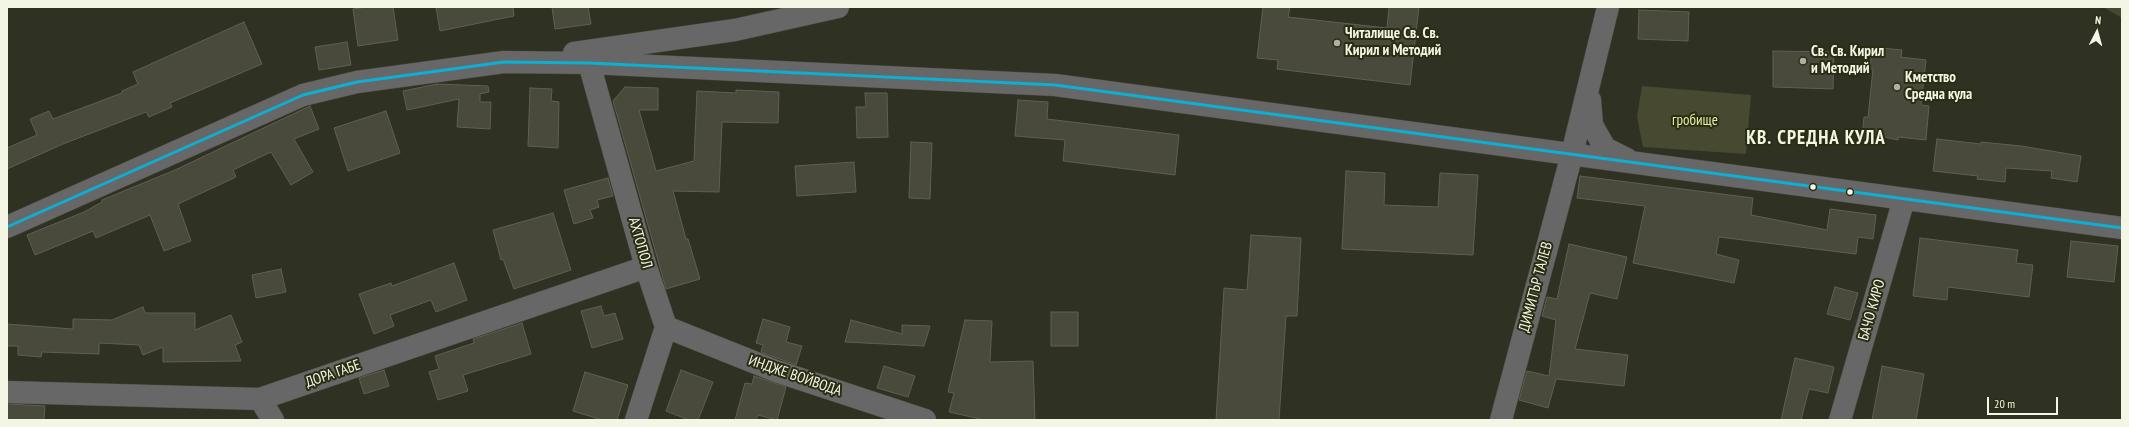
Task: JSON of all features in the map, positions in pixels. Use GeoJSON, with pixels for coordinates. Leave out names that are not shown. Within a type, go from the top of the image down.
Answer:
{"type":"FeatureCollection","features":[{"type":"Feature","properties":{"kind":"street"},"geometry":{"type":"LineString","coordinates":[[7,226],[302,95],[357,82],[735,30],[838,7]]}},
{"type":"Feature","properties":{"kind":"street","name":"ДИМИТЪР ТАЛЕВ"},"geometry":{"type":"LineString","coordinates":[[1501,420],[1572,154],[1608,7]]}},
{"type":"Feature","properties":{"kind":"street"},"geometry":{"type":"LineString","coordinates":[[504,62],[589,63],[1055,85],[2122,228]]}},
{"type":"Feature","properties":{"kind":"street","name":"АХТОПОЛ"},"geometry":{"type":"LineString","coordinates":[[589,63],[646,267],[666,327]]}},
{"type":"Feature","properties":{"kind":"street"},"geometry":{"type":"LineString","coordinates":[[1588,87],[1592,124],[1605,148],[1636,163]]}},
{"type":"Feature","properties":{"kind":"street","name":"БАЧО КИРО"},"geometry":{"type":"LineString","coordinates":[[1840,420],[1904,199]]}},
{"type":"Feature","properties":{"kind":"street","name":"ДОРА ГАБЕ"},"geometry":{"type":"LineString","coordinates":[[7,392],[260,399],[646,267]]}},
{"type":"Feature","properties":{"kind":"street"},"geometry":{"type":"LineString","coordinates":[[636,420],[666,327]]}},
{"type":"Feature","properties":{"kind":"street","name":"ИНДЖЕ ВОЙВОДА"},"geometry":{"type":"LineString","coordinates":[[666,327],[776,371],[925,420]]}},
{"type":"Feature","properties":{"kind":"street"},"geometry":{"type":"LineString","coordinates":[[260,399],[273,420]]}},
{"type":"Feature","properties":{"kind":"green space"},"geometry":{"type":"Polygon","coordinates":[[[2103,7],[2122,7],[2122,18],[2103,7]]]}},
{"type":"Feature","properties":{"kind":"green space","name":"гробище"},"geometry":{"type":"Polygon","coordinates":[[[1642,86],[1751,95],[1746,154],[1643,147],[1637,117],[1642,86]]]}},
{"type":"Feature","properties":{"kind":"building"},"geometry":{"type":"Polygon","coordinates":[[[367,7],[393,7],[398,40],[358,46],[353,9],[367,7]]]}},
{"type":"Feature","properties":{"kind":"building"},"geometry":{"type":"Polygon","coordinates":[[[436,7],[513,7],[514,16],[440,31],[436,7]]]}},
{"type":"Feature","properties":{"kind":"building"},"geometry":{"type":"Polygon","coordinates":[[[552,7],[588,7],[591,24],[555,29],[552,7]]]}},
{"type":"Feature","properties":{"kind":"building","name":"Читалище Св. Св. Кирил и Методий"},"geometry":{"type":"Polygon","coordinates":[[[1263,7],[1290,7],[1288,17],[1387,28],[1389,7],[1419,7],[1410,85],[1277,69],[1278,60],[1257,58],[1263,7]]]}},
{"type":"Feature","properties":{"kind":"building"},"geometry":{"type":"Polygon","coordinates":[[[1639,10],[1689,12],[1688,41],[1638,39],[1639,10]]]}},
{"type":"Feature","properties":{"kind":"building"},"geometry":{"type":"Polygon","coordinates":[[[244,22],[262,64],[170,103],[172,107],[149,117],[146,112],[63,144],[7,169],[7,148],[37,135],[30,119],[49,111],[53,119],[122,93],[122,91],[138,84],[133,72],[244,22]]]}},
{"type":"Feature","properties":{"kind":"building"},"geometry":{"type":"Polygon","coordinates":[[[347,42],[351,65],[319,70],[315,47],[347,42]]]}},
{"type":"Feature","properties":{"kind":"building","name":"Кметство Средна кула"},"geometry":{"type":"Polygon","coordinates":[[[1872,47],[1902,50],[1901,57],[1926,60],[1921,105],[1929,106],[1926,140],[1898,137],[1898,140],[1880,136],[1880,140],[1862,138],[1864,117],[1868,117],[1873,69],[1870,69],[1872,47]]]}},
{"type":"Feature","properties":{"kind":"building","name":"Св. Св. Кирил и Методий"},"geometry":{"type":"Polygon","coordinates":[[[1773,51],[1834,52],[1833,89],[1773,87],[1773,51]]]}},
{"type":"Feature","properties":{"kind":"building"},"geometry":{"type":"Polygon","coordinates":[[[437,84],[488,86],[489,92],[480,94],[480,102],[491,102],[490,129],[457,127],[459,99],[407,110],[403,91],[437,84]]]}},
{"type":"Feature","properties":{"kind":"building"},"geometry":{"type":"Polygon","coordinates":[[[625,87],[658,88],[658,110],[639,110],[656,171],[694,161],[697,91],[736,93],[736,90],[779,92],[778,123],[722,122],[719,192],[673,191],[686,239],[688,239],[700,279],[666,289],[613,101],[625,87]]]}},
{"type":"Feature","properties":{"kind":"building"},"geometry":{"type":"Polygon","coordinates":[[[530,88],[552,89],[551,101],[559,102],[558,148],[528,146],[530,88]]]}},
{"type":"Feature","properties":{"kind":"building"},"geometry":{"type":"Polygon","coordinates":[[[865,93],[887,93],[888,137],[857,138],[856,107],[866,107],[865,93]]]}},
{"type":"Feature","properties":{"kind":"building"},"geometry":{"type":"Polygon","coordinates":[[[1018,100],[1048,102],[1047,119],[1179,135],[1175,175],[1063,161],[1065,140],[1015,136],[1018,100]]]}},
{"type":"Feature","properties":{"kind":"building"},"geometry":{"type":"Polygon","coordinates":[[[310,106],[319,129],[294,139],[313,172],[291,185],[271,152],[233,170],[236,177],[178,204],[191,241],[164,251],[150,215],[96,238],[93,231],[35,255],[27,235],[84,212],[102,202],[102,200],[175,170],[310,106]]]}},
{"type":"Feature","properties":{"kind":"building"},"geometry":{"type":"Polygon","coordinates":[[[386,111],[400,153],[348,171],[334,128],[386,111]]]}},
{"type":"Feature","properties":{"kind":"building"},"geometry":{"type":"Polygon","coordinates":[[[1937,139],[1981,144],[1981,142],[2021,146],[2081,156],[2077,182],[2051,178],[2052,171],[2006,168],[2005,182],[1977,179],[1978,176],[1933,171],[1937,139]]]}},
{"type":"Feature","properties":{"kind":"building"},"geometry":{"type":"Polygon","coordinates":[[[911,142],[932,143],[930,199],[909,198],[911,142]]]}},
{"type":"Feature","properties":{"kind":"building"},"geometry":{"type":"Polygon","coordinates":[[[854,162],[856,192],[797,196],[795,166],[854,162]]]}},
{"type":"Feature","properties":{"kind":"building"},"geometry":{"type":"Polygon","coordinates":[[[1346,171],[1385,173],[1384,205],[1438,207],[1440,173],[1478,175],[1473,255],[1342,249],[1346,171]]]}},
{"type":"Feature","properties":{"kind":"building"},"geometry":{"type":"Polygon","coordinates":[[[1580,176],[1753,198],[1751,215],[1827,230],[1830,209],[1876,215],[1873,239],[1858,237],[1856,254],[1719,237],[1716,254],[1739,260],[1734,283],[1633,263],[1645,206],[1577,198],[1580,176]]]}},
{"type":"Feature","properties":{"kind":"building"},"geometry":{"type":"Polygon","coordinates":[[[608,178],[613,196],[597,200],[599,207],[590,210],[593,218],[574,224],[564,190],[608,178]]]}},
{"type":"Feature","properties":{"kind":"building"},"geometry":{"type":"Polygon","coordinates":[[[553,213],[571,270],[514,289],[503,259],[501,260],[493,230],[553,213]]]}},
{"type":"Feature","properties":{"kind":"building"},"geometry":{"type":"Polygon","coordinates":[[[1251,235],[1301,238],[1297,316],[1286,316],[1279,420],[1216,420],[1224,288],[1247,290],[1251,235]]]}},
{"type":"Feature","properties":{"kind":"building"},"geometry":{"type":"Polygon","coordinates":[[[1920,238],[2018,250],[2016,263],[2033,265],[2029,297],[1948,287],[1947,300],[1913,296],[1920,238]]]}},
{"type":"Feature","properties":{"kind":"building"},"geometry":{"type":"Polygon","coordinates":[[[2071,241],[2118,246],[2114,282],[2067,277],[2071,241]]]}},
{"type":"Feature","properties":{"kind":"building"},"geometry":{"type":"Polygon","coordinates":[[[1569,244],[1627,257],[1617,299],[1590,293],[1575,349],[1628,355],[1624,386],[1556,379],[1548,408],[1519,400],[1527,371],[1549,376],[1556,320],[1542,316],[1547,297],[1557,299],[1569,244]]]}},
{"type":"Feature","properties":{"kind":"building"},"geometry":{"type":"Polygon","coordinates":[[[454,263],[467,300],[436,312],[431,300],[390,315],[394,326],[374,334],[359,294],[391,283],[392,286],[454,263]]]}},
{"type":"Feature","properties":{"kind":"building"},"geometry":{"type":"Polygon","coordinates":[[[281,269],[286,292],[256,298],[252,275],[281,269]]]}},
{"type":"Feature","properties":{"kind":"building"},"geometry":{"type":"Polygon","coordinates":[[[1835,287],[1858,293],[1850,320],[1827,314],[1835,287]]]}},
{"type":"Feature","properties":{"kind":"building"},"geometry":{"type":"Polygon","coordinates":[[[601,306],[604,316],[615,313],[623,339],[592,348],[581,311],[601,306]]]}},
{"type":"Feature","properties":{"kind":"building"},"geometry":{"type":"Polygon","coordinates":[[[143,307],[145,313],[195,313],[195,330],[231,315],[242,342],[235,345],[241,361],[163,362],[163,347],[143,355],[139,345],[99,343],[99,354],[42,352],[41,357],[18,355],[18,346],[7,346],[7,324],[73,329],[73,319],[112,320],[143,307]]]}},
{"type":"Feature","properties":{"kind":"building"},"geometry":{"type":"Polygon","coordinates":[[[1051,312],[1078,312],[1078,346],[1051,346],[1051,312]]]}},
{"type":"Feature","properties":{"kind":"building"},"geometry":{"type":"Polygon","coordinates":[[[763,319],[790,327],[786,342],[802,346],[796,365],[761,352],[763,345],[756,343],[763,319]]]}},
{"type":"Feature","properties":{"kind":"building"},"geometry":{"type":"Polygon","coordinates":[[[851,320],[902,334],[902,325],[930,326],[924,346],[845,342],[851,320]]]}},
{"type":"Feature","properties":{"kind":"building"},"geometry":{"type":"Polygon","coordinates":[[[965,320],[992,321],[990,362],[1033,361],[1035,420],[985,420],[949,412],[954,393],[948,392],[965,320]]]}},
{"type":"Feature","properties":{"kind":"building"},"geometry":{"type":"Polygon","coordinates":[[[522,323],[531,354],[463,375],[468,391],[438,400],[429,372],[439,369],[435,356],[474,343],[473,339],[522,323]]]}},
{"type":"Feature","properties":{"kind":"building"},"geometry":{"type":"Polygon","coordinates":[[[1795,358],[1834,367],[1828,393],[1809,389],[1801,420],[1781,420],[1795,358]]]}},
{"type":"Feature","properties":{"kind":"building"},"geometry":{"type":"Polygon","coordinates":[[[884,366],[915,376],[908,397],[877,388],[884,366]]]}},
{"type":"Feature","properties":{"kind":"building"},"geometry":{"type":"Polygon","coordinates":[[[1882,366],[1924,374],[1916,420],[1872,420],[1882,366]]]}},
{"type":"Feature","properties":{"kind":"building"},"geometry":{"type":"Polygon","coordinates":[[[384,370],[389,386],[364,394],[359,378],[384,370]]]}},
{"type":"Feature","properties":{"kind":"building"},"geometry":{"type":"Polygon","coordinates":[[[681,370],[713,382],[698,420],[689,420],[666,411],[681,370]]]}},
{"type":"Feature","properties":{"kind":"building"},"geometry":{"type":"Polygon","coordinates":[[[585,372],[628,385],[617,420],[602,420],[573,411],[585,372]]]}},
{"type":"Feature","properties":{"kind":"building"},"geometry":{"type":"Polygon","coordinates":[[[754,376],[786,387],[777,420],[758,415],[756,420],[735,420],[745,383],[752,384],[754,376]]]}},
{"type":"Feature","properties":{"kind":"building"},"geometry":{"type":"Polygon","coordinates":[[[7,404],[45,406],[44,420],[7,420],[7,404]]]}},
{"type":"Feature","properties":{"kind":"transit line"},"geometry":{"type":"LineString","coordinates":[[7,227],[303,95],[357,82],[504,62],[589,63],[1055,85],[2122,228]]}},
{"type":"Feature","properties":{"kind":"place","name":"Читалище Св. Св. Кирил и Методий"},"geometry":{"type":"Point","coordinates":[1337,43]}},
{"type":"Feature","properties":{"kind":"place","name":"Св. Св. Кирил и Методий"},"geometry":{"type":"Point","coordinates":[1803,61]}},
{"type":"Feature","properties":{"kind":"place","name":"Кметство Средна кула"},"geometry":{"type":"Point","coordinates":[1897,87]}},
{"type":"Feature","properties":{"kind":"district","name":"КВ. СРЕДНА КУЛА"},"geometry":{"type":"Point","coordinates":[1816,139]}}]}
